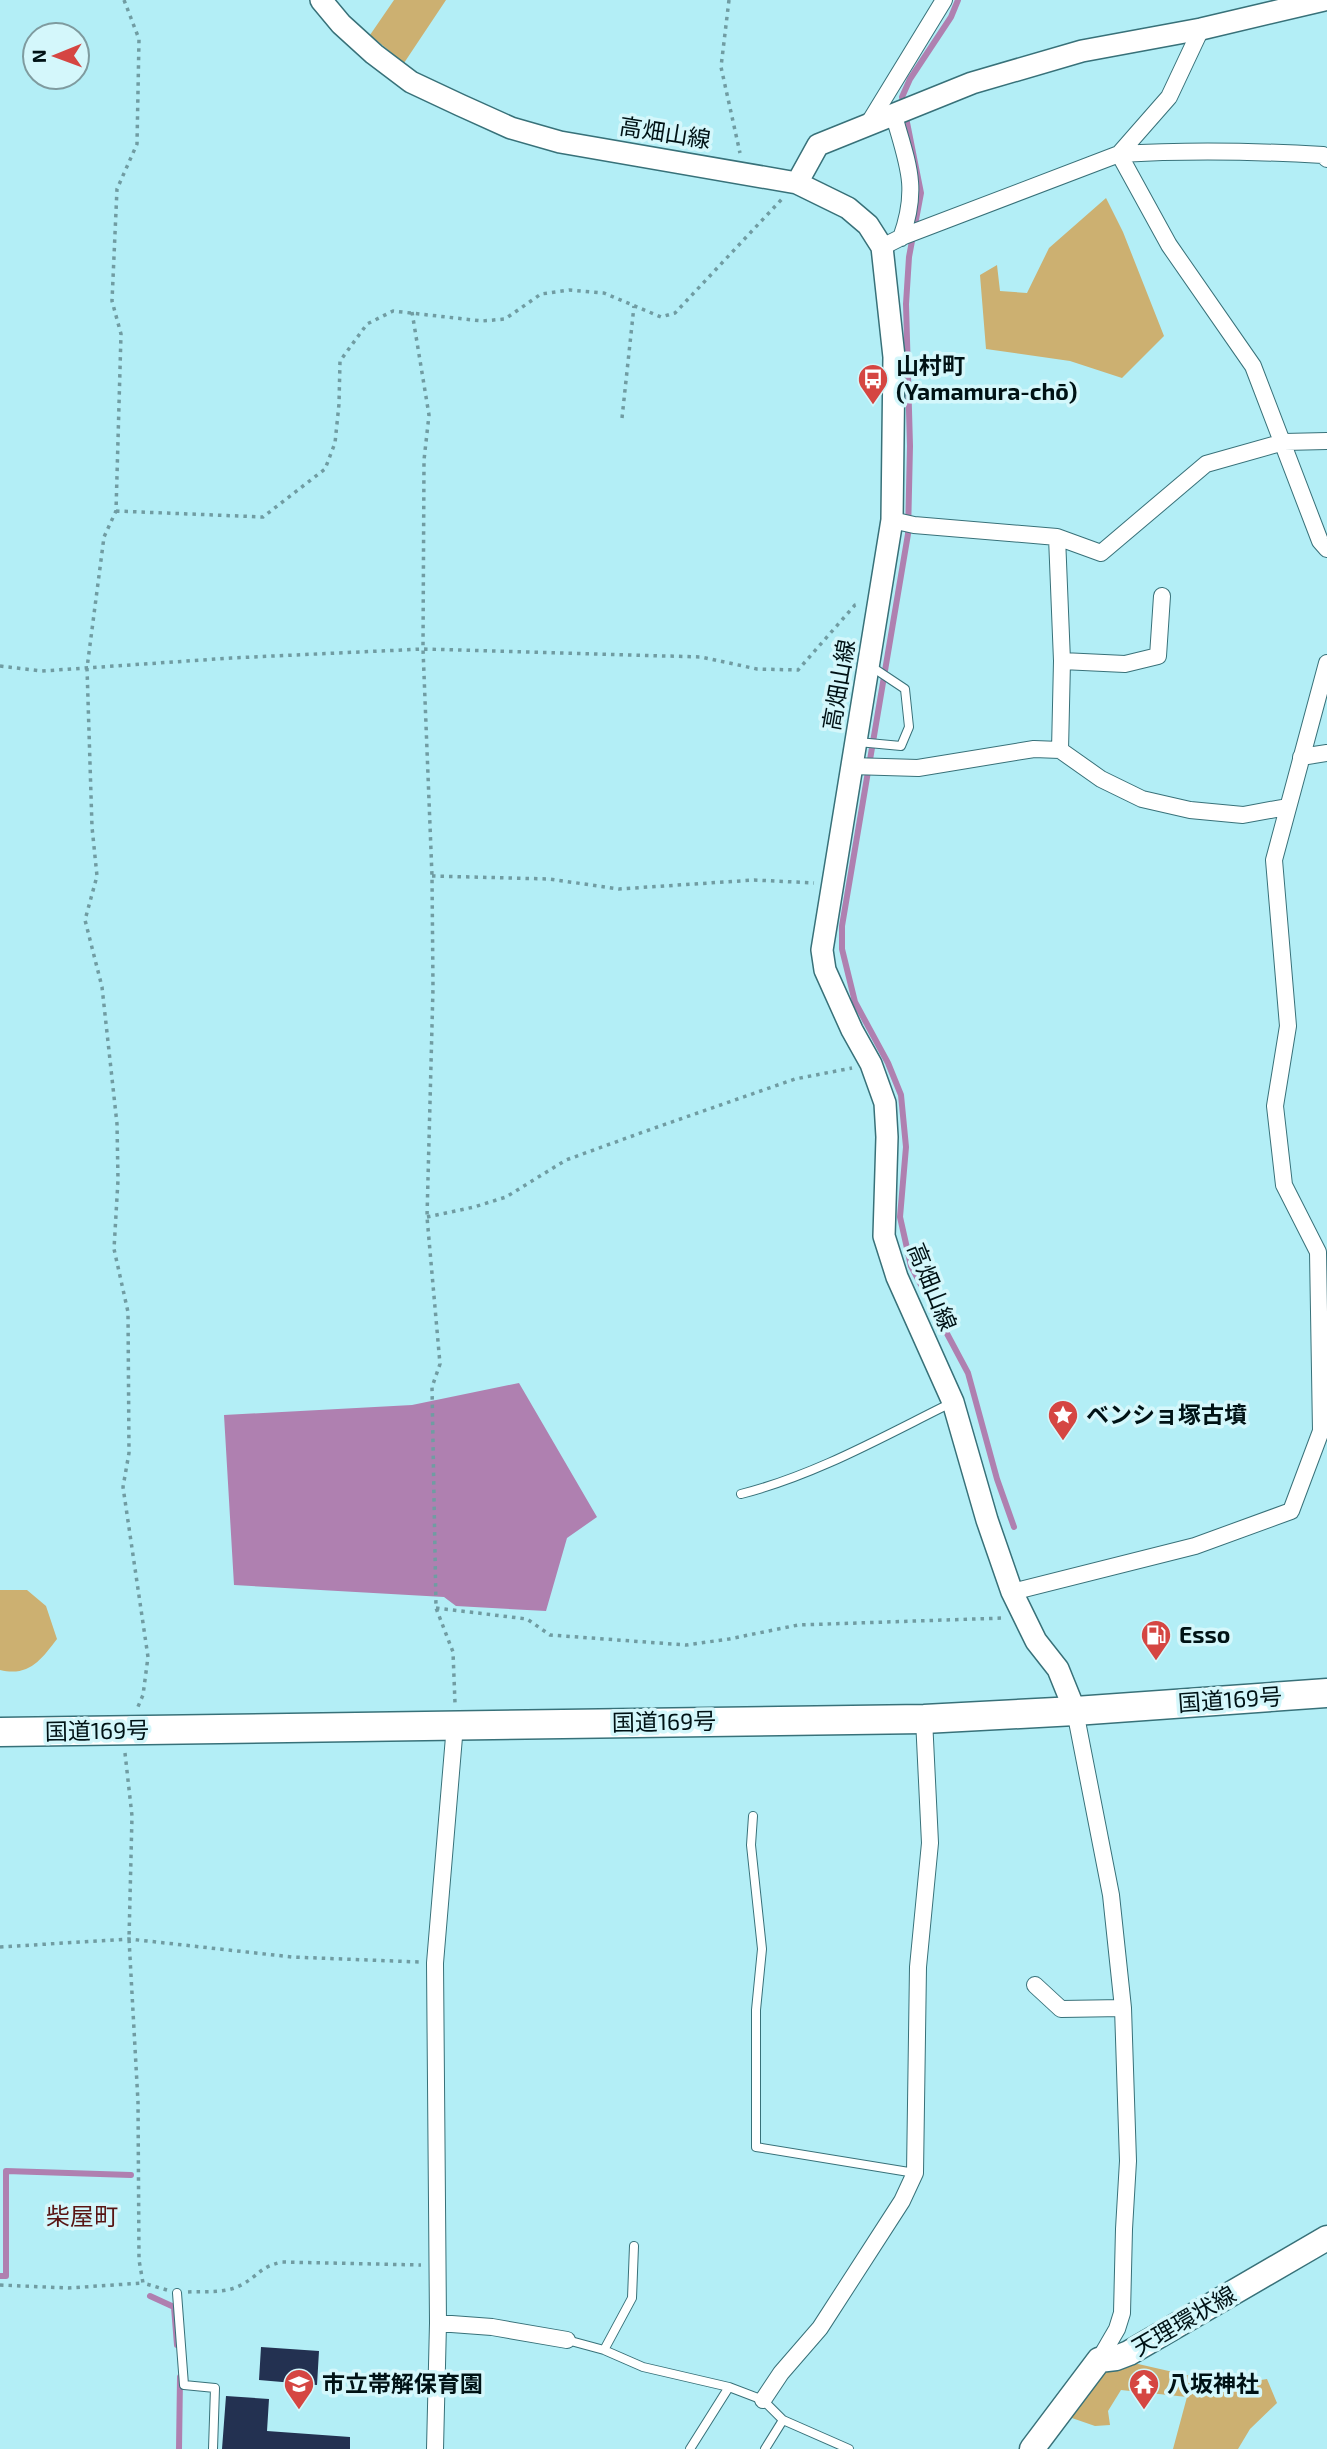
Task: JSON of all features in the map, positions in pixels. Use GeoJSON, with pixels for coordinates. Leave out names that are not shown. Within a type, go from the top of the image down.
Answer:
{"type":"FeatureCollection","features":[{"type":"Feature","properties":{"kind":"highway","name":"国道169号"},"geometry":{"type":"LineString","coordinates":[[0,1732],[924,1719],[1075,1711],[1327,1692]]}},
{"type":"Feature","properties":{"kind":"main road","name":"高畑山線"},"geometry":{"type":"LineString","coordinates":[[321,0],[374,54],[411,82],[511,128],[585,147],[797,183],[848,208],[868,225],[896,241],[894,357],[903,522],[880,599],[822,950],[825,970],[852,1030],[871,1064],[885,1103],[887,1137],[884,1236],[897,1277],[953,1402],[987,1520],[1012,1592],[1036,1641],[1058,1669],[1075,1711]]}},
{"type":"Feature","properties":{"kind":"main road"},"geometry":{"type":"LineString","coordinates":[[797,183],[818,145],[972,83],[1082,51],[1201,29],[1324,0]]}},
{"type":"Feature","properties":{"kind":"main road","name":"天理環状線"},"geometry":{"type":"LineString","coordinates":[[1099,2360],[1129,2353],[1327,2238]]}},
{"type":"Feature","properties":{"kind":"main road"},"geometry":{"type":"LineString","coordinates":[[1032,2449],[1099,2360]]}},
{"type":"Feature","properties":{"kind":"street"},"geometry":{"type":"LineString","coordinates":[[867,126],[944,0]]}},
{"type":"Feature","properties":{"kind":"street"},"geometry":{"type":"LineString","coordinates":[[1119,154],[1169,97],[1201,29]]}},
{"type":"Feature","properties":{"kind":"street"},"geometry":{"type":"LineString","coordinates":[[896,241],[910,214],[911,178],[903,112]]}},
{"type":"Feature","properties":{"kind":"street"},"geometry":{"type":"LineString","coordinates":[[896,241],[1119,154],[1246,150],[1322,155],[1327,159]]}},
{"type":"Feature","properties":{"kind":"street"},"geometry":{"type":"LineString","coordinates":[[1119,154],[1169,245],[1253,366],[1320,541],[1327,549]]}},
{"type":"Feature","properties":{"kind":"street"},"geometry":{"type":"LineString","coordinates":[[903,522],[1057,537],[1101,553],[1206,464],[1284,443],[1327,441]]}},
{"type":"Feature","properties":{"kind":"street"},"geometry":{"type":"LineString","coordinates":[[1057,537],[1062,661],[1060,750]]}},
{"type":"Feature","properties":{"kind":"street"},"geometry":{"type":"LineString","coordinates":[[1062,661],[1125,664],[1158,656],[1162,596]]}},
{"type":"Feature","properties":{"kind":"street"},"geometry":{"type":"LineString","coordinates":[[1012,1592],[1195,1546],[1291,1511],[1321,1431],[1323,1291],[1318,1252],[1284,1185],[1275,1106],[1288,1026],[1274,860],[1327,663]]}},
{"type":"Feature","properties":{"kind":"street"},"geometry":{"type":"LineString","coordinates":[[852,766],[918,768],[1034,749],[1060,750],[1101,779],[1142,799],[1190,810],[1243,815],[1287,807]]}},
{"type":"Feature","properties":{"kind":"street"},"geometry":{"type":"LineString","coordinates":[[1301,757],[1327,753]]}},
{"type":"Feature","properties":{"kind":"street"},"geometry":{"type":"LineString","coordinates":[[1075,1711],[1111,1895],[1123,2008],[1128,2161],[1122,2313],[1099,2360]]}},
{"type":"Feature","properties":{"kind":"street"},"geometry":{"type":"LineString","coordinates":[[763,2400],[781,2373],[820,2328],[902,2202],[915,2173],[918,1967],[930,1843],[924,1719]]}},
{"type":"Feature","properties":{"kind":"street"},"geometry":{"type":"LineString","coordinates":[[435,2449],[438,2323],[435,1963],[455,1725]]}},
{"type":"Feature","properties":{"kind":"street"},"geometry":{"type":"LineString","coordinates":[[1035,1985],[1061,2008],[1123,2008]]}},
{"type":"Feature","properties":{"kind":"street"},"geometry":{"type":"LineString","coordinates":[[438,2323],[492,2327],[567,2340]]}},
{"type":"Feature","properties":{"kind":"lane"},"geometry":{"type":"LineString","coordinates":[[856,742],[901,746],[909,727],[905,689],[869,666]]}},
{"type":"Feature","properties":{"kind":"lane"},"geometry":{"type":"LineString","coordinates":[[741,1494],[805,1474],[953,1402]]}},
{"type":"Feature","properties":{"kind":"lane"},"geometry":{"type":"LineString","coordinates":[[753,1816],[751,1845],[762,1949],[756,2010],[756,2147],[915,2173]]}},
{"type":"Feature","properties":{"kind":"lane"},"geometry":{"type":"LineString","coordinates":[[604,2350],[632,2298],[634,2246]]}},
{"type":"Feature","properties":{"kind":"lane"},"geometry":{"type":"LineString","coordinates":[[177,2293],[184,2385],[215,2388],[213,2449]]}},
{"type":"Feature","properties":{"kind":"lane"},"geometry":{"type":"LineString","coordinates":[[567,2340],[604,2350],[643,2367],[729,2387],[763,2400],[783,2420],[849,2449]]}},
{"type":"Feature","properties":{"kind":"lane"},"geometry":{"type":"LineString","coordinates":[[690,2449],[729,2387]]}},
{"type":"Feature","properties":{"kind":"lane"},"geometry":{"type":"LineString","coordinates":[[765,2449],[783,2420]]}},
{"type":"Feature","properties":{"kind":"path"},"geometry":{"type":"LineString","coordinates":[[124,0],[139,38],[137,144],[117,189],[111,301],[121,334],[117,512],[104,537],[87,668],[92,827],[97,876],[85,920],[102,987],[117,1124],[118,1180],[114,1249],[128,1312],[129,1453],[123,1488],[148,1657],[143,1695],[125,1730],[132,1816],[129,1940],[138,2102],[139,2260],[143,2283]]}},
{"type":"Feature","properties":{"kind":"path"},"geometry":{"type":"LineString","coordinates":[[729,0],[721,66],[744,173]]}},
{"type":"Feature","properties":{"kind":"path"},"geometry":{"type":"LineString","coordinates":[[117,512],[263,517],[325,469],[335,443],[340,361],[367,324],[393,312],[482,321],[505,319],[541,294],[569,290],[604,293],[661,317],[675,313],[797,183]]}},
{"type":"Feature","properties":{"kind":"path"},"geometry":{"type":"LineString","coordinates":[[622,418],[634,304]]}},
{"type":"Feature","properties":{"kind":"path"},"geometry":{"type":"LineString","coordinates":[[412,312],[429,415],[424,460],[423,649],[432,876],[433,988],[427,1217],[440,1364],[432,1387],[436,1608],[453,1652],[455,1725]]}},
{"type":"Feature","properties":{"kind":"path"},"geometry":{"type":"LineString","coordinates":[[0,666],[42,671],[423,649],[701,657],[757,669],[798,670],[855,605],[880,599]]}},
{"type":"Feature","properties":{"kind":"path"},"geometry":{"type":"LineString","coordinates":[[432,876],[549,879],[619,889],[754,880],[832,883]]}},
{"type":"Feature","properties":{"kind":"path"},"geometry":{"type":"LineString","coordinates":[[427,1217],[506,1197],[566,1160],[795,1079],[871,1064]]}},
{"type":"Feature","properties":{"kind":"path"},"geometry":{"type":"LineString","coordinates":[[436,1608],[527,1619],[550,1635],[686,1645],[798,1625],[1023,1618]]}},
{"type":"Feature","properties":{"kind":"path"},"geometry":{"type":"LineString","coordinates":[[0,1947],[129,1940],[292,1957],[435,1963]]}},
{"type":"Feature","properties":{"kind":"path"},"geometry":{"type":"LineString","coordinates":[[0,2285],[68,2288],[143,2283],[177,2293],[223,2291],[243,2284],[266,2265],[282,2262],[436,2266]]}},
{"type":"Feature","properties":{"kind":"shaded area"},"geometry":{"type":"Polygon","coordinates":[[[394,0],[446,0],[404,63],[370,35],[394,0]]]}},
{"type":"Feature","properties":{"kind":"shaded area"},"geometry":{"type":"Polygon","coordinates":[[[1106,198],[1123,232],[1164,336],[1122,378],[1070,361],[986,349],[980,275],[997,265],[1000,291],[1027,293],[1049,248],[1106,198]]]}},
{"type":"Feature","properties":{"kind":"shaded area"},"geometry":{"type":"Polygon","coordinates":[[[519,1383],[597,1517],[567,1538],[546,1611],[456,1606],[444,1597],[234,1585],[224,1415],[412,1405],[519,1383]]]}},
{"type":"Feature","properties":{"kind":"shaded area"},"geometry":{"type":"Polygon","coordinates":[[[0,1590],[27,1590],[46,1606],[57,1639],[40,1660],[27,1669],[10,1672],[0,1670],[0,1590]]]}},
{"type":"Feature","properties":{"kind":"shaded area"},"geometry":{"type":"Polygon","coordinates":[[[1125,2361],[1230,2385],[1267,2379],[1277,2403],[1250,2429],[1238,2449],[1173,2449],[1187,2397],[1121,2390],[1108,2411],[1110,2425],[1095,2426],[1069,2417],[1098,2375],[1125,2361]]]}},
{"type":"Feature","properties":{"kind":"building"},"geometry":{"type":"Polygon","coordinates":[[[261,2347],[319,2351],[317,2385],[259,2380],[261,2347]]]}},
{"type":"Feature","properties":{"kind":"building"},"geometry":{"type":"Polygon","coordinates":[[[226,2396],[269,2399],[267,2431],[350,2437],[350,2449],[222,2449],[226,2396]]]}},
{"type":"Feature","properties":{"kind":"waterway"},"geometry":{"type":"LineString","coordinates":[[958,0],[951,17],[910,79],[902,97],[921,193],[909,257],[906,304],[910,446],[908,534],[842,926],[842,949],[855,1002],[888,1063],[901,1095],[906,1147],[900,1217],[911,1266],[968,1373],[997,1479],[1014,1527]]}},
{"type":"Feature","properties":{"kind":"waterway"},"geometry":{"type":"LineString","coordinates":[[0,2276],[6,2276],[6,2171],[131,2175]]}},
{"type":"Feature","properties":{"kind":"waterway"},"geometry":{"type":"LineString","coordinates":[[150,2296],[174,2307],[177,2345]]}},
{"type":"Feature","properties":{"kind":"waterway"},"geometry":{"type":"LineString","coordinates":[[179,2449],[180,2377]]}},
{"type":"Feature","properties":{"kind":"place","name":"山村町 (Yamamura-chō)"},"geometry":{"type":"Point","coordinates":[873,406]}},
{"type":"Feature","properties":{"kind":"place","name":"ベンショ塚古墳"},"geometry":{"type":"Point","coordinates":[1063,1442]}},
{"type":"Feature","properties":{"kind":"place","name":"Esso"},"geometry":{"type":"Point","coordinates":[1156,1662]}},
{"type":"Feature","properties":{"kind":"place","name":"市立帯解保育園"},"geometry":{"type":"Point","coordinates":[299,2411]}},
{"type":"Feature","properties":{"kind":"place","name":"八坂神社"},"geometry":{"type":"Point","coordinates":[1144,2411]}},
{"type":"Feature","properties":{"kind":"district","name":"柴屋町"},"geometry":{"type":"Point","coordinates":[82,2217]}}]}
